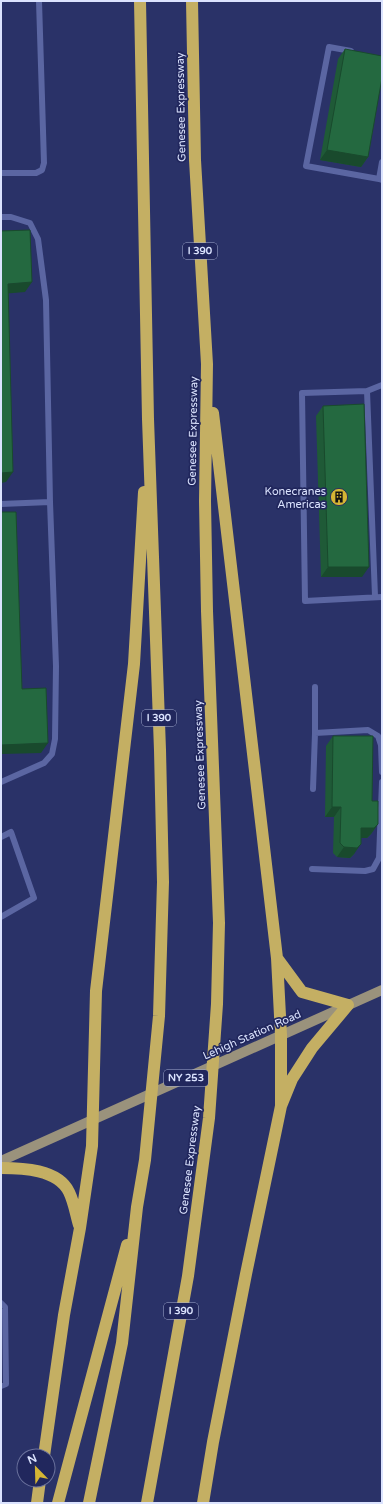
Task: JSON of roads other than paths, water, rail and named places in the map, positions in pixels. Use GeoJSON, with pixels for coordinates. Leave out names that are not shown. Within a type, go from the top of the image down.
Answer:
{"type":"FeatureCollection","features":[{"type":"Feature","properties":{"kind":"highway","name":"I 390"},"geometry":{"type":"LineString","coordinates":[[89,1503],[122,1344],[137,1207],[145,1160],[159,1016],[163,882],[160,750],[148,419],[140,1]]}},
{"type":"Feature","properties":{"kind":"highway","name":"Genesee Expressway"},"geometry":{"type":"LineString","coordinates":[[147,1503],[188,1276],[209,1118],[217,1004],[219,923],[207,611],[205,501],[207,364],[195,160],[192,1]]}},
{"type":"Feature","properties":{"kind":"highway"},"geometry":{"type":"LineString","coordinates":[[207,364],[277,958],[281,1035],[281,1106]]}},
{"type":"Feature","properties":{"kind":"highway"},"geometry":{"type":"LineString","coordinates":[[45,1448],[64,1315],[80,1228],[92,1146],[91,1120],[96,991],[134,664],[148,419]]}},
{"type":"Feature","properties":{"kind":"highway"},"geometry":{"type":"LineString","coordinates":[[203,1503],[213,1442],[246,1274],[281,1106],[292,1079],[312,1048],[348,1005],[302,992],[277,958]]}},
{"type":"Feature","properties":{"kind":"highway"},"geometry":{"type":"LineString","coordinates":[[1,1168],[41,1171],[58,1179],[69,1191],[80,1228]]}},
{"type":"Feature","properties":{"kind":"highway"},"geometry":{"type":"LineString","coordinates":[[58,1503],[137,1207]]}},
{"type":"Feature","properties":{"kind":"highway"},"geometry":{"type":"LineString","coordinates":[[37,1503],[39,1488]]}},
{"type":"Feature","properties":{"kind":"main road","name":"Lehigh Station Road"},"geometry":{"type":"LineString","coordinates":[[1,1161],[382,990]]}},
{"type":"Feature","properties":{"kind":"lane"},"geometry":{"type":"LineString","coordinates":[[1,173],[36,172],[42,170],[44,163],[39,1]]}},
{"type":"Feature","properties":{"kind":"lane"},"geometry":{"type":"LineString","coordinates":[[359,53],[329,48],[306,166],[380,180],[382,162]]}},
{"type":"Feature","properties":{"kind":"lane"},"geometry":{"type":"LineString","coordinates":[[1,217],[11,217],[30,223],[38,239],[46,300],[50,502],[56,666],[55,739],[52,754],[44,763],[1,782]]}},
{"type":"Feature","properties":{"kind":"lane"},"geometry":{"type":"LineString","coordinates":[[382,385],[367,391],[302,393],[305,601],[375,596],[382,597]]}},
{"type":"Feature","properties":{"kind":"lane"},"geometry":{"type":"LineString","coordinates":[[367,391],[375,596]]}},
{"type":"Feature","properties":{"kind":"lane"},"geometry":{"type":"LineString","coordinates":[[1,504],[50,502]]}},
{"type":"Feature","properties":{"kind":"lane"},"geometry":{"type":"LineString","coordinates":[[314,788],[315,687]]}},
{"type":"Feature","properties":{"kind":"lane"},"geometry":{"type":"LineString","coordinates":[[315,733],[368,730],[378,736],[381,745],[382,772]]}},
{"type":"Feature","properties":{"kind":"lane"},"geometry":{"type":"LineString","coordinates":[[312,869],[364,871],[373,869],[379,858],[382,782]]}},
{"type":"Feature","properties":{"kind":"lane"},"geometry":{"type":"LineString","coordinates":[[1,837],[12,832],[34,898],[1,917]]}},
{"type":"Feature","properties":{"kind":"lane"},"geometry":{"type":"LineString","coordinates":[[1,1303],[5,1307],[6,1384],[1,1386]]}},
{"type":"Feature","properties":{"kind":"place","name":"Konecranes Americas"},"geometry":{"type":"Point","coordinates":[339,497]}}]}
